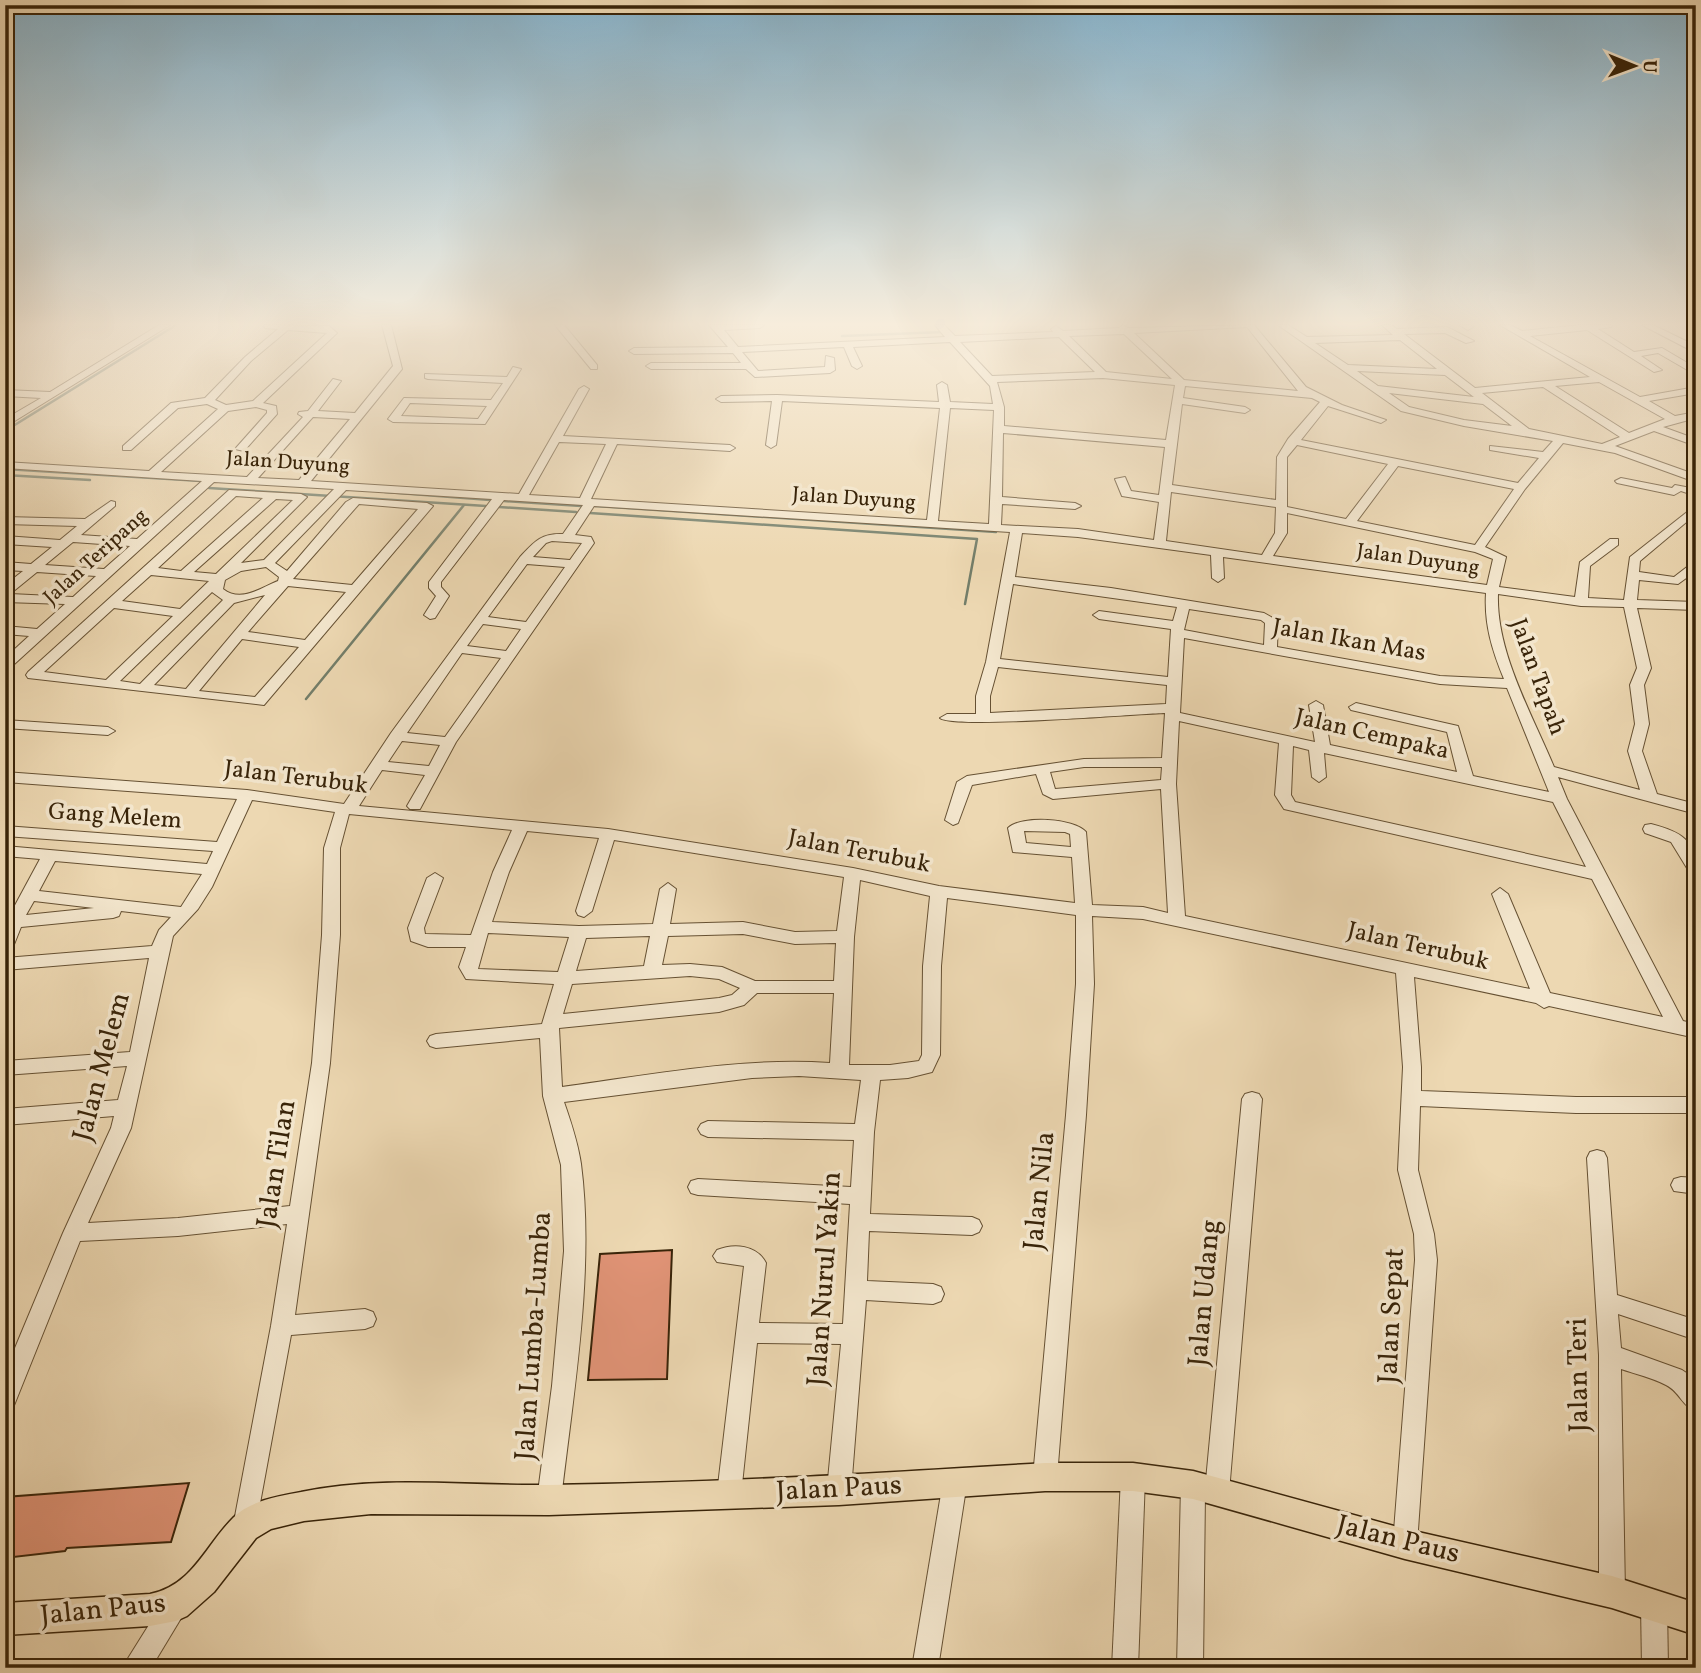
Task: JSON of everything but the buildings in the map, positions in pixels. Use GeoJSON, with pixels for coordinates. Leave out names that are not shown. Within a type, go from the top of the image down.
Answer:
{"type":"FeatureCollection","features":[{"type":"Feature","properties":{"kind":"main road","name":"Jalan Paus"},"geometry":{"type":"LineString","coordinates":[[5,1619],[150,1610],[176,1605],[203,1581],[245,1527],[266,1515],[295,1508],[371,1499],[549,1500],[839,1490],[1045,1477],[1133,1477],[1205,1488],[1405,1544],[1612,1592],[1696,1619]]}},
{"type":"Feature","properties":{"kind":"street"},"geometry":{"type":"LineString","coordinates":[[5,424],[38,403]]}},
{"type":"Feature","properties":{"kind":"street"},"geometry":{"type":"LineString","coordinates":[[127,448],[175,405],[191,403]]}},
{"type":"Feature","properties":{"kind":"street"},"geometry":{"type":"LineString","coordinates":[[213,403],[225,408],[256,404],[272,408],[272,414],[240,449]]}},
{"type":"Feature","properties":{"kind":"street"},"geometry":{"type":"LineString","coordinates":[[250,480],[319,403]]}},
{"type":"Feature","properties":{"kind":"street"},"geometry":{"type":"LineString","coordinates":[[303,483],[360,416],[386,403]]}},
{"type":"Feature","properties":{"kind":"street"},"geometry":{"type":"LineString","coordinates":[[394,403],[393,419],[481,422],[494,403]]}},
{"type":"Feature","properties":{"kind":"street"},"geometry":{"type":"LineString","coordinates":[[522,498],[576,403]]}},
{"type":"Feature","properties":{"kind":"street"},"geometry":{"type":"LineString","coordinates":[[771,445],[776,403]]}},
{"type":"Feature","properties":{"kind":"street"},"geometry":{"type":"LineString","coordinates":[[899,403],[999,407]]}},
{"type":"Feature","properties":{"kind":"street"},"geometry":{"type":"LineString","coordinates":[[995,528],[998,500],[999,403]]}},
{"type":"Feature","properties":{"kind":"street"},"geometry":{"type":"LineString","coordinates":[[1160,543],[1170,444],[1177,403]]}},
{"type":"Feature","properties":{"kind":"street"},"geometry":{"type":"LineString","coordinates":[[1199,403],[1245,410]]}},
{"type":"Feature","properties":{"kind":"street"},"geometry":{"type":"LineString","coordinates":[[1265,559],[1281,533],[1282,457],[1324,403]]}},
{"type":"Feature","properties":{"kind":"street"},"geometry":{"type":"LineString","coordinates":[[1332,403],[1381,420]]}},
{"type":"Feature","properties":{"kind":"street"},"geometry":{"type":"LineString","coordinates":[[1398,403],[1413,413],[1604,447],[1691,477],[1696,475]]}},
{"type":"Feature","properties":{"kind":"street"},"geometry":{"type":"LineString","coordinates":[[1489,403],[1525,431]]}},
{"type":"Feature","properties":{"kind":"street"},"geometry":{"type":"LineString","coordinates":[[1575,403],[1626,436]]}},
{"type":"Feature","properties":{"kind":"street"},"geometry":{"type":"LineString","coordinates":[[1644,403],[1673,419]]}},
{"type":"Feature","properties":{"kind":"street"},"geometry":{"type":"LineString","coordinates":[[932,523],[945,405]]}},
{"type":"Feature","properties":{"kind":"street"},"geometry":{"type":"LineString","coordinates":[[152,474],[225,408]]}},
{"type":"Feature","properties":{"kind":"street"},"geometry":{"type":"LineString","coordinates":[[298,414],[360,416]]}},
{"type":"Feature","properties":{"kind":"street"},"geometry":{"type":"LineString","coordinates":[[1604,447],[1673,419],[1696,415]]}},
{"type":"Feature","properties":{"kind":"street"},"geometry":{"type":"LineString","coordinates":[[1654,427],[1696,443]]}},
{"type":"Feature","properties":{"kind":"street"},"geometry":{"type":"LineString","coordinates":[[998,429],[1170,444]]}},
{"type":"Feature","properties":{"kind":"street"},"geometry":{"type":"LineString","coordinates":[[557,439],[730,448]]}},
{"type":"Feature","properties":{"kind":"street"},"geometry":{"type":"LineString","coordinates":[[1121,479],[1126,494],[1166,493],[1282,507],[1478,549],[1521,487],[1560,439]]}},
{"type":"Feature","properties":{"kind":"street"},"geometry":{"type":"LineString","coordinates":[[415,806],[449,742],[589,542],[567,538],[587,501],[613,441]]}},
{"type":"Feature","properties":{"kind":"street"},"geometry":{"type":"LineString","coordinates":[[1292,441],[1521,487]]}},
{"type":"Feature","properties":{"kind":"street"},"geometry":{"type":"LineString","coordinates":[[1494,448],[1545,456]]}},
{"type":"Feature","properties":{"kind":"street"},"geometry":{"type":"LineString","coordinates":[[1349,523],[1394,463]]}},
{"type":"Feature","properties":{"kind":"street","name":"Jalan Duyung"},"geometry":{"type":"LineString","coordinates":[[5,465],[303,483],[339,491],[587,501],[1112,536],[1581,602],[1630,606],[1696,606]]}},
{"type":"Feature","properties":{"kind":"street","name":"Jalan Teripang"},"geometry":{"type":"LineString","coordinates":[[5,666],[213,477]]}},
{"type":"Feature","properties":{"kind":"street"},"geometry":{"type":"LineString","coordinates":[[1621,481],[1664,492],[1674,492],[1679,487],[1696,493]]}},
{"type":"Feature","properties":{"kind":"street"},"geometry":{"type":"LineString","coordinates":[[268,563],[339,491]]}},
{"type":"Feature","properties":{"kind":"street"},"geometry":{"type":"LineString","coordinates":[[109,684],[301,497],[233,492],[33,675],[259,702],[427,506],[357,500],[350,504],[190,693]]}},
{"type":"Feature","properties":{"kind":"street"},"geometry":{"type":"LineString","coordinates":[[183,575],[273,495]]}},
{"type":"Feature","properties":{"kind":"street"},"geometry":{"type":"LineString","coordinates":[[430,615],[442,600],[442,594],[435,588],[435,582],[500,496]]}},
{"type":"Feature","properties":{"kind":"street"},"geometry":{"type":"LineString","coordinates":[[998,500],[1075,506]]}},
{"type":"Feature","properties":{"kind":"street"},"geometry":{"type":"LineString","coordinates":[[5,592],[111,504]]}},
{"type":"Feature","properties":{"kind":"street"},"geometry":{"type":"LineString","coordinates":[[1650,796],[1635,751],[1642,724],[1637,685],[1644,668],[1630,606],[1634,560],[1696,508]]}},
{"type":"Feature","properties":{"kind":"street"},"geometry":{"type":"LineString","coordinates":[[6,521],[88,523]]}},
{"type":"Feature","properties":{"kind":"street"},"geometry":{"type":"LineString","coordinates":[[983,718],[983,696],[993,662],[1017,529]]}},
{"type":"Feature","properties":{"kind":"street","name":"Jalan Tilan"},"geometry":{"type":"LineString","coordinates":[[245,1527],[282,1326],[321,1063],[331,935],[332,848],[337,824],[396,736],[524,560],[544,538],[567,538]]}},
{"type":"Feature","properties":{"kind":"street"},"geometry":{"type":"LineString","coordinates":[[5,540],[142,543]]}},
{"type":"Feature","properties":{"kind":"street"},"geometry":{"type":"LineString","coordinates":[[1581,602],[1584,565],[1614,542]]}},
{"type":"Feature","properties":{"kind":"street","name":"Jalan Tapah"},"geometry":{"type":"LineString","coordinates":[[1478,549],[1500,556],[1492,590],[1493,633],[1559,799],[1677,1027]]}},
{"type":"Feature","properties":{"kind":"street"},"geometry":{"type":"LineString","coordinates":[[1217,551],[1218,578]]}},
{"type":"Feature","properties":{"kind":"street"},"geometry":{"type":"LineString","coordinates":[[524,560],[572,564]]}},
{"type":"Feature","properties":{"kind":"street"},"geometry":{"type":"LineString","coordinates":[[148,571],[219,578],[242,565],[268,563],[286,576],[284,582]]}},
{"type":"Feature","properties":{"kind":"street"},"geometry":{"type":"LineString","coordinates":[[1632,575],[1678,580],[1696,564]]}},
{"type":"Feature","properties":{"kind":"street"},"geometry":{"type":"LineString","coordinates":[[5,566],[107,573]]}},
{"type":"Feature","properties":{"kind":"street"},"geometry":{"type":"LineString","coordinates":[[219,578],[217,590],[223,597],[232,599],[253,597],[284,582],[355,589]]}},
{"type":"Feature","properties":{"kind":"street"},"geometry":{"type":"LineString","coordinates":[[1008,580],[1111,592],[1264,617],[1272,621],[1270,650]]}},
{"type":"Feature","properties":{"kind":"street"},"geometry":{"type":"LineString","coordinates":[[5,598],[75,601]]}},
{"type":"Feature","properties":{"kind":"street"},"geometry":{"type":"LineString","coordinates":[[144,688],[232,599]]}},
{"type":"Feature","properties":{"kind":"street"},"geometry":{"type":"LineString","coordinates":[[112,604],[183,613]]}},
{"type":"Feature","properties":{"kind":"street"},"geometry":{"type":"LineString","coordinates":[[1177,920],[1168,784],[1177,630],[1184,604]]}},
{"type":"Feature","properties":{"kind":"street","name":"Jalan Ikan Mas"},"geometry":{"type":"LineString","coordinates":[[1099,615],[1270,650],[1440,680],[1513,684]]}},
{"type":"Feature","properties":{"kind":"street"},"geometry":{"type":"LineString","coordinates":[[481,620],[529,626]]}},
{"type":"Feature","properties":{"kind":"street"},"geometry":{"type":"LineString","coordinates":[[5,630],[40,633]]}},
{"type":"Feature","properties":{"kind":"street"},"geometry":{"type":"LineString","coordinates":[[239,635],[309,643]]}},
{"type":"Feature","properties":{"kind":"street"},"geometry":{"type":"LineString","coordinates":[[458,649],[508,655]]}},
{"type":"Feature","properties":{"kind":"street"},"geometry":{"type":"LineString","coordinates":[[993,662],[1174,682]]}},
{"type":"Feature","properties":{"kind":"street"},"geometry":{"type":"LineString","coordinates":[[1316,705],[1320,777]]}},
{"type":"Feature","properties":{"kind":"street"},"geometry":{"type":"LineString","coordinates":[[1356,707],[1449,727],[1455,733],[1466,775]]}},
{"type":"Feature","properties":{"kind":"street","name":"Jalan Cempaka"},"geometry":{"type":"LineString","coordinates":[[947,719],[1174,712],[1319,747],[1466,775],[1559,799]]}},
{"type":"Feature","properties":{"kind":"street"},"geometry":{"type":"LineString","coordinates":[[5,724],[108,731]]}},
{"type":"Feature","properties":{"kind":"street"},"geometry":{"type":"LineString","coordinates":[[396,736],[449,742]]}},
{"type":"Feature","properties":{"kind":"street"},"geometry":{"type":"LineString","coordinates":[[1286,739],[1283,795],[1289,806],[1598,875]]}},
{"type":"Feature","properties":{"kind":"street"},"geometry":{"type":"LineString","coordinates":[[1366,749],[1407,762]]}},
{"type":"Feature","properties":{"kind":"street"},"geometry":{"type":"LineString","coordinates":[[953,820],[965,782],[972,779],[1109,762],[1169,762]]}},
{"type":"Feature","properties":{"kind":"street"},"geometry":{"type":"LineString","coordinates":[[378,765],[434,771]]}},
{"type":"Feature","properties":{"kind":"street"},"geometry":{"type":"LineString","coordinates":[[1042,769],[1048,791],[1053,794],[1168,784]]}},
{"type":"Feature","properties":{"kind":"street"},"geometry":{"type":"LineString","coordinates":[[1547,770],[1696,809]]}},
{"type":"Feature","properties":{"kind":"street","name":"Jalan Terubuk"},"geometry":{"type":"LineString","coordinates":[[5,778],[247,795],[521,828],[608,834],[853,873],[939,892],[1084,910],[1143,913],[1404,967],[1544,1001],[1696,1031]]}},
{"type":"Feature","properties":{"kind":"street","name":"Jalan Melem"},"geometry":{"type":"LineString","coordinates":[[5,1400],[73,1233],[114,1145],[127,1107],[159,951],[169,927],[199,896],[247,795]]}},
{"type":"Feature","properties":{"kind":"street"},"geometry":{"type":"LineString","coordinates":[[521,828],[478,934],[468,967],[472,975],[563,978],[690,970],[722,973],[753,987],[843,987]]}},
{"type":"Feature","properties":{"kind":"street"},"geometry":{"type":"LineString","coordinates":[[1651,829],[1676,838],[1696,869]]}},
{"type":"Feature","properties":{"kind":"street","name":"Gang Melem"},"geometry":{"type":"LineString","coordinates":[[5,831],[222,847]]}},
{"type":"Feature","properties":{"kind":"street"},"geometry":{"type":"LineString","coordinates":[[584,911],[608,834]]}},
{"type":"Feature","properties":{"kind":"street"},"geometry":{"type":"LineString","coordinates":[[5,851],[211,870]]}},
{"type":"Feature","properties":{"kind":"street","name":"Jalan Nila"},"geometry":{"type":"LineString","coordinates":[[1045,1477],[1085,984],[1081,853]]}},
{"type":"Feature","properties":{"kind":"street"},"geometry":{"type":"LineString","coordinates":[[5,948],[27,895],[50,856]]}},
{"type":"Feature","properties":{"kind":"street"},"geometry":{"type":"LineString","coordinates":[[839,1070],[845,937],[853,873]]}},
{"type":"Feature","properties":{"kind":"street"},"geometry":{"type":"LineString","coordinates":[[435,878],[416,928],[417,937],[428,941],[478,934],[659,928],[755,928],[796,938],[845,937]]}},
{"type":"Feature","properties":{"kind":"street"},"geometry":{"type":"LineString","coordinates":[[652,972],[668,889]]}},
{"type":"Feature","properties":{"kind":"street"},"geometry":{"type":"LineString","coordinates":[[553,1096],[769,1070],[871,1072],[925,1067],[929,1062],[932,967],[939,892]]}},
{"type":"Feature","properties":{"kind":"street"},"geometry":{"type":"LineString","coordinates":[[1500,894],[1544,1001]]}},
{"type":"Feature","properties":{"kind":"street"},"geometry":{"type":"LineString","coordinates":[[27,895],[185,913]]}},
{"type":"Feature","properties":{"kind":"street"},"geometry":{"type":"LineString","coordinates":[[14,922],[143,910]]}},
{"type":"Feature","properties":{"kind":"street","name":"Jalan Lumba-Lumba"},"geometry":{"type":"LineString","coordinates":[[549,1500],[575,1251],[571,1165],[568,1142],[553,1096],[550,1026],[579,932]]}},
{"type":"Feature","properties":{"kind":"street"},"geometry":{"type":"LineString","coordinates":[[5,964],[159,951]]}},
{"type":"Feature","properties":{"kind":"street","name":"Jalan Sepat"},"geometry":{"type":"LineString","coordinates":[[1404,967],[1412,1067],[1408,1170],[1424,1234],[1426,1260],[1405,1544]]}},
{"type":"Feature","properties":{"kind":"street"},"geometry":{"type":"LineString","coordinates":[[436,1041],[719,1005],[738,1000],[753,987]]}},
{"type":"Feature","properties":{"kind":"street"},"geometry":{"type":"LineString","coordinates":[[5,1068],[138,1059]]}},
{"type":"Feature","properties":{"kind":"street","name":"Jalan Nurul Yakin"},"geometry":{"type":"LineString","coordinates":[[839,1490],[853,1334],[864,1132],[871,1072]]}},
{"type":"Feature","properties":{"kind":"street"},"geometry":{"type":"LineString","coordinates":[[1410,1098],[1576,1105],[1696,1105]]}},
{"type":"Feature","properties":{"kind":"street","name":"Jalan Udang"},"geometry":{"type":"LineString","coordinates":[[1190,1668],[1205,1488],[1252,1099]]}},
{"type":"Feature","properties":{"kind":"street"},"geometry":{"type":"LineString","coordinates":[[5,1117],[127,1107]]}},
{"type":"Feature","properties":{"kind":"street"},"geometry":{"type":"LineString","coordinates":[[708,1129],[864,1132]]}},
{"type":"Feature","properties":{"kind":"street","name":"Jalan Teri"},"geometry":{"type":"LineString","coordinates":[[1597,1158],[1610,1355],[1612,1592]]}},
{"type":"Feature","properties":{"kind":"street"},"geometry":{"type":"LineString","coordinates":[[698,1187],[862,1196]]}},
{"type":"Feature","properties":{"kind":"street"},"geometry":{"type":"LineString","coordinates":[[73,1233],[178,1227],[298,1214]]}},
{"type":"Feature","properties":{"kind":"street"},"geometry":{"type":"LineString","coordinates":[[860,1222],[972,1226]]}},
{"type":"Feature","properties":{"kind":"street"},"geometry":{"type":"LineString","coordinates":[[724,1256],[750,1257],[755,1263],[729,1493]]}},
{"type":"Feature","properties":{"kind":"street"},"geometry":{"type":"LineString","coordinates":[[856,1290],[933,1294]]}},
{"type":"Feature","properties":{"kind":"street"},"geometry":{"type":"LineString","coordinates":[[1607,1301],[1696,1330]]}},
{"type":"Feature","properties":{"kind":"street"},"geometry":{"type":"LineString","coordinates":[[282,1326],[365,1319]]}},
{"type":"Feature","properties":{"kind":"street"},"geometry":{"type":"LineString","coordinates":[[749,1333],[853,1334]]}},
{"type":"Feature","properties":{"kind":"street"},"geometry":{"type":"LineString","coordinates":[[1610,1355],[1674,1377],[1686,1386],[1696,1401]]}},
{"type":"Feature","properties":{"kind":"street"},"geometry":{"type":"LineString","coordinates":[[1125,1668],[1133,1477]]}},
{"type":"Feature","properties":{"kind":"street"},"geometry":{"type":"LineString","coordinates":[[925,1668],[955,1482]]}},
{"type":"Feature","properties":{"kind":"street"},"geometry":{"type":"LineString","coordinates":[[135,1668],[176,1605]]}},
{"type":"Feature","properties":{"kind":"street"},"geometry":{"type":"LineString","coordinates":[[1654,1605],[1654,1668]]}},
{"type":"Feature","properties":{"kind":"waterway"},"geometry":{"type":"LineString","coordinates":[[5,431],[50,403]]}},
{"type":"Feature","properties":{"kind":"waterway"},"geometry":{"type":"LineString","coordinates":[[5,469],[201,481]]}},
{"type":"Feature","properties":{"kind":"waterway"},"geometry":{"type":"LineString","coordinates":[[5,475],[90,480]]}},
{"type":"Feature","properties":{"kind":"waterway"},"geometry":{"type":"LineString","coordinates":[[209,488],[486,506]]}},
{"type":"Feature","properties":{"kind":"waterway"},"geometry":{"type":"LineString","coordinates":[[385,492],[490,500]]}},
{"type":"Feature","properties":{"kind":"waterway"},"geometry":{"type":"LineString","coordinates":[[504,501],[581,506]]}},
{"type":"Feature","properties":{"kind":"waterway"},"geometry":{"type":"LineString","coordinates":[[306,699],[464,505]]}},
{"type":"Feature","properties":{"kind":"waterway"},"geometry":{"type":"LineString","coordinates":[[595,506],[996,532]]}},
{"type":"Feature","properties":{"kind":"waterway"},"geometry":{"type":"LineString","coordinates":[[499,507],[576,512]]}},
{"type":"Feature","properties":{"kind":"waterway"},"geometry":{"type":"LineString","coordinates":[[590,513],[977,539],[965,604]]}}]}
